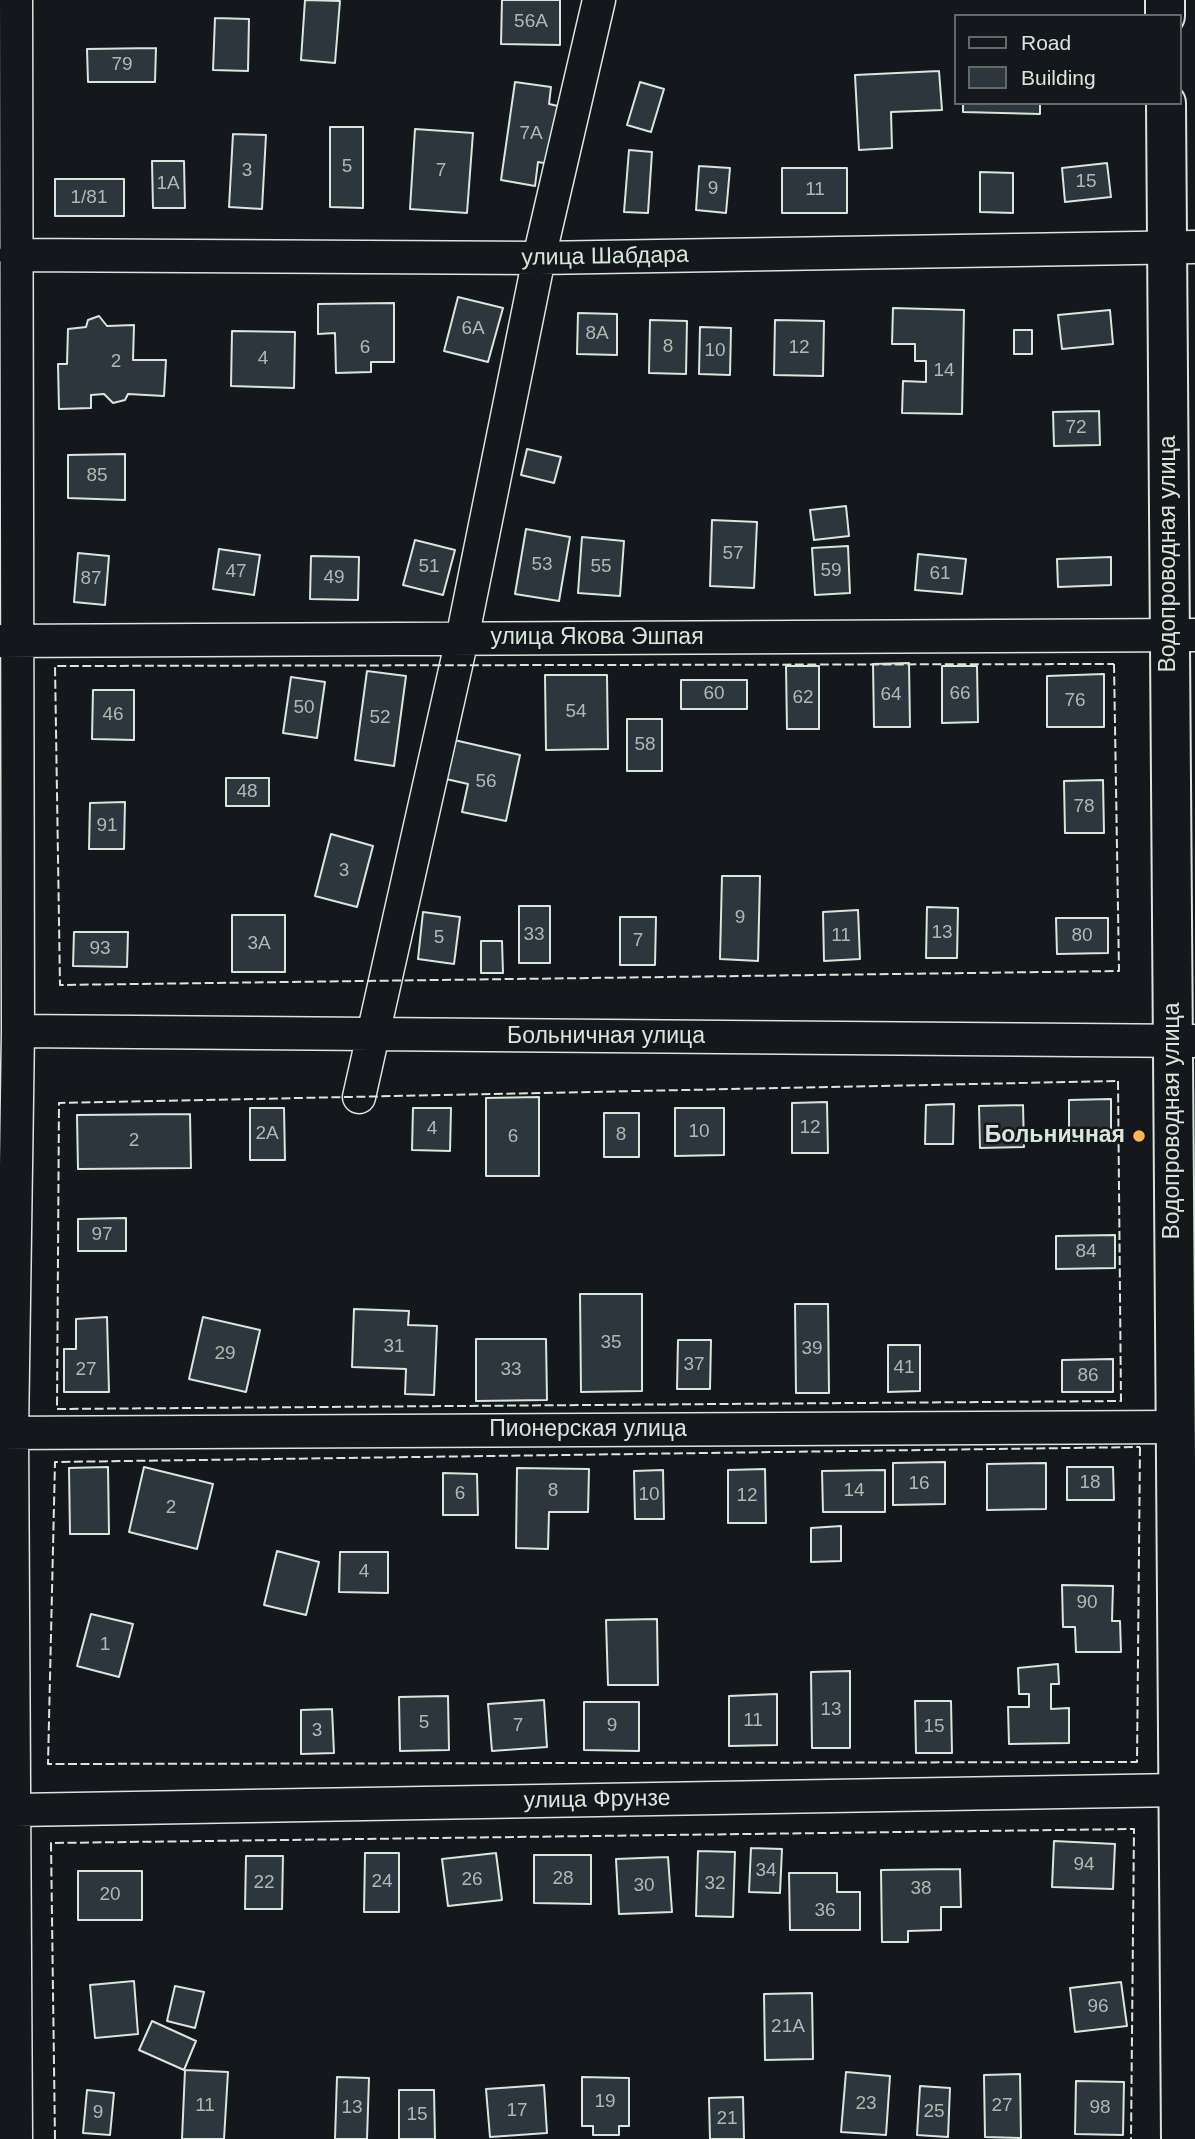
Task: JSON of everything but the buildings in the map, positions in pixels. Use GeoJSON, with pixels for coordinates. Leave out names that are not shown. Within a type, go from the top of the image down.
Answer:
{"type":"FeatureCollection","features":[{"type":"Feature","properties":{"kind":"main road","name":"Водопроводная улица"},"geometry":{"type":"LineString","coordinates":[[1166,105],[1181,247],[1184,1041],[1176,1427],[1181,2139]]}},
{"type":"Feature","properties":{"kind":"street"},"geometry":{"type":"LineString","coordinates":[[16,0],[8,99],[15,255],[9,641],[9,878],[18,1031],[8,1094],[6,1433],[16,2139]]}},
{"type":"Feature","properties":{"kind":"street"},"geometry":{"type":"LineString","coordinates":[[359,1097],[462,639],[539,258],[599,0]]}},
{"type":"Feature","properties":{"kind":"street","name":"улица Шабдара"},"geometry":{"type":"LineString","coordinates":[[15,255],[539,258],[1181,247]]}},
{"type":"Feature","properties":{"kind":"street","name":"улица Якова Эшпая"},"geometry":{"type":"LineString","coordinates":[[9,641],[1182,635]]}},
{"type":"Feature","properties":{"kind":"street","name":"Больничная улица"},"geometry":{"type":"LineString","coordinates":[[18,1031],[1184,1041]]}},
{"type":"Feature","properties":{"kind":"street","name":"Пионерская улица"},"geometry":{"type":"LineString","coordinates":[[6,1433],[1176,1427]]}},
{"type":"Feature","properties":{"kind":"street","name":"улица Фрунзе"},"geometry":{"type":"LineString","coordinates":[[11,1796],[1178,1790]]}},
{"type":"Feature","properties":{"kind":"fence"},"geometry":{"type":"LineString","coordinates":[[1114,664],[1119,971],[60,985],[55,666],[1114,664]]}},
{"type":"Feature","properties":{"kind":"fence"},"geometry":{"type":"LineString","coordinates":[[1118,1081],[1121,1401],[57,1409],[59,1103],[1118,1081]]}},
{"type":"Feature","properties":{"kind":"fence"},"geometry":{"type":"LineString","coordinates":[[1140,1447],[1137,1762],[48,1764],[55,1462],[1140,1447]]}},
{"type":"Feature","properties":{"kind":"fence"},"geometry":{"type":"LineString","coordinates":[[55,2139],[51,1843],[1134,1829],[1131,2139]]}},
{"type":"Feature","properties":{"kind":"place","name":"Больничная"},"geometry":{"type":"Point","coordinates":[1139,1136]}}]}
